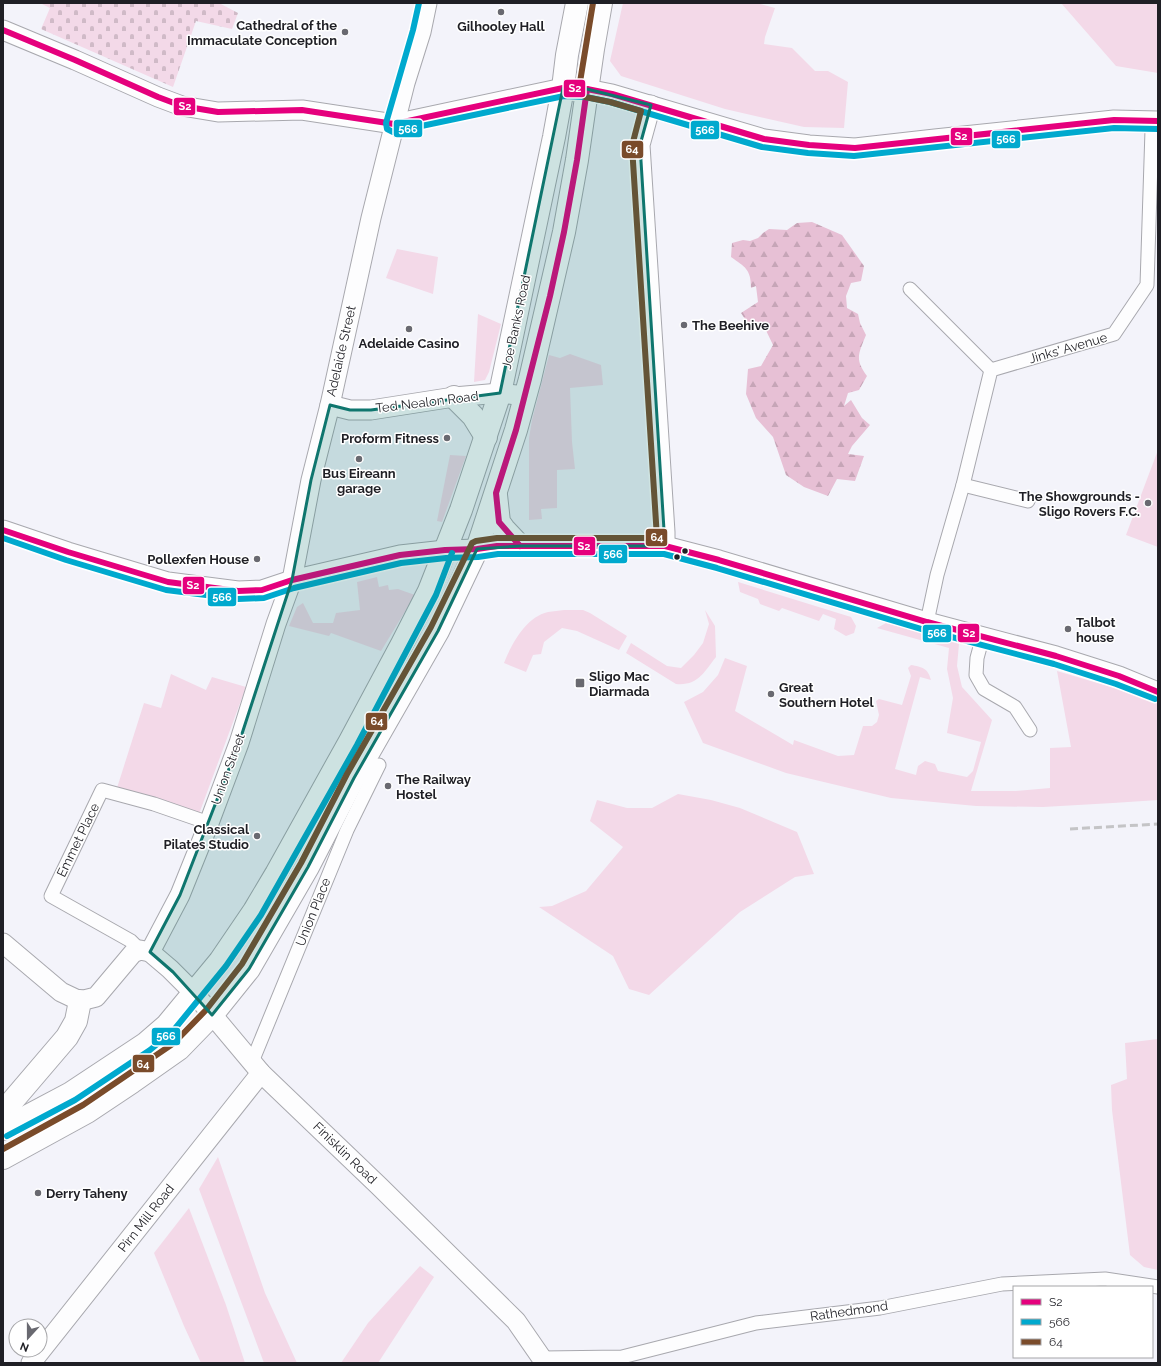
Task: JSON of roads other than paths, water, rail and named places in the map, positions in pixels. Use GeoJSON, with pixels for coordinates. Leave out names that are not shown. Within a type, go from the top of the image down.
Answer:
{"type":"FeatureCollection","features":[{"type":"Feature","properties":{"kind":"highway","name":"Joe Banks Road"},"geometry":{"type":"LineString","coordinates":[[3,1129],[71,1094],[146,1044],[167,1025],[194,993],[220,961],[236,938],[276,874],[402,644],[429,591],[461,510],[500,393],[554,137],[577,3]]}},
{"type":"Feature","properties":{"kind":"highway","name":"Joe Banks Road"},"geometry":{"type":"LineString","coordinates":[[3,1158],[87,1112],[132,1082],[179,1049],[212,1015],[249,969],[308,867],[354,778],[438,631],[477,550],[525,396],[564,232],[577,160],[601,3]]}},
{"type":"Feature","properties":{"kind":"highway"},"geometry":{"type":"LineString","coordinates":[[454,397],[473,416],[486,437]]}},
{"type":"Feature","properties":{"kind":"highway"},"geometry":{"type":"LineString","coordinates":[[496,493],[499,522],[504,530],[520,546]]}},
{"type":"Feature","properties":{"kind":"highway"},"geometry":{"type":"LineString","coordinates":[[3,1112],[67,1037],[76,1021],[80,1001]]}},
{"type":"Feature","properties":{"kind":"street","name":"Adelaide Street"},"geometry":{"type":"LineString","coordinates":[[292,580],[311,480],[330,404],[371,218],[394,124],[421,32],[427,3]]}},
{"type":"Feature","properties":{"kind":"street"},"geometry":{"type":"LineString","coordinates":[[3,30],[182,106],[218,112],[302,110],[394,124],[563,88],[587,88],[764,139],[809,145],[855,148],[1114,120],[1155,121]]}},
{"type":"Feature","properties":{"kind":"street"},"geometry":{"type":"LineString","coordinates":[[645,104],[640,145],[654,347],[665,524],[665,546]]}},
{"type":"Feature","properties":{"kind":"street","name":"Jinks' Avenue"},"geometry":{"type":"LineString","coordinates":[[991,370],[1114,334],[1147,285],[1152,130],[1155,121]]}},
{"type":"Feature","properties":{"kind":"street"},"geometry":{"type":"LineString","coordinates":[[910,289],[991,370],[963,485],[937,574],[927,622]]}},
{"type":"Feature","properties":{"kind":"street","name":"Ted Nealon Road"},"geometry":{"type":"LineString","coordinates":[[330,404],[350,410],[372,410],[454,397],[500,393],[525,396]]}},
{"type":"Feature","properties":{"kind":"street"},"geometry":{"type":"LineString","coordinates":[[963,485],[1028,501]]}},
{"type":"Feature","properties":{"kind":"street"},"geometry":{"type":"LineString","coordinates":[[3,530],[68,552],[177,584],[238,591],[262,590],[292,580],[400,555],[445,550],[477,550],[497,546],[665,546],[719,560],[927,622],[1056,656],[1119,676],[1158,692]]}},
{"type":"Feature","properties":{"kind":"street","name":"Union Street"},"geometry":{"type":"LineString","coordinates":[[80,1001],[96,997],[133,953],[144,951],[180,895],[239,743],[276,624],[292,580]]}},
{"type":"Feature","properties":{"kind":"street"},"geometry":{"type":"LineString","coordinates":[[983,636],[977,658],[976,675],[984,689],[1015,707],[1030,730]]}},
{"type":"Feature","properties":{"kind":"street","name":"Union Place"},"geometry":{"type":"LineString","coordinates":[[256,1067],[347,830],[379,765]]}},
{"type":"Feature","properties":{"kind":"street","name":"Emmet Place"},"geometry":{"type":"LineString","coordinates":[[144,951],[131,941],[50,896],[102,790],[154,804],[209,823]]}},
{"type":"Feature","properties":{"kind":"street"},"geometry":{"type":"LineString","coordinates":[[3,943],[61,992],[80,1001]]}},
{"type":"Feature","properties":{"kind":"street","name":"Finisklin Road"},"geometry":{"type":"LineString","coordinates":[[144,951],[170,969],[194,993],[256,1067],[516,1322],[543,1360]]}},
{"type":"Feature","properties":{"kind":"street","name":"Pirn Mill Road"},"geometry":{"type":"LineString","coordinates":[[31,1363],[256,1067]]}},
{"type":"Feature","properties":{"kind":"street","name":"Rathedmond"},"geometry":{"type":"LineString","coordinates":[[543,1360],[622,1357],[756,1323],[880,1308],[1002,1284],[1105,1279],[1151,1286]]}},
{"type":"Feature","properties":{"kind":"railway"},"geometry":{"type":"LineString","coordinates":[[1070,829],[1158,824]]}},
{"type":"Feature","properties":{"kind":"place","name":"Gilhooley Hall"},"geometry":{"type":"Point","coordinates":[501,12]}},
{"type":"Feature","properties":{"kind":"place","name":"Cathedral of the Immaculate Conception"},"geometry":{"type":"Point","coordinates":[345,32]}},
{"type":"Feature","properties":{"kind":"place","name":"The Beehive"},"geometry":{"type":"Point","coordinates":[684,325]}},
{"type":"Feature","properties":{"kind":"place","name":"Adelaide Casino"},"geometry":{"type":"Point","coordinates":[409,329]}},
{"type":"Feature","properties":{"kind":"place","name":"Proform Fitness"},"geometry":{"type":"Point","coordinates":[447,438]}},
{"type":"Feature","properties":{"kind":"place","name":"Bus Eireann garage"},"geometry":{"type":"Point","coordinates":[359,459]}},
{"type":"Feature","properties":{"kind":"place","name":"The Showgrounds - Sligo Rovers F.C."},"geometry":{"type":"Point","coordinates":[1148,503]}},
{"type":"Feature","properties":{"kind":"place","name":"Pollexfen House"},"geometry":{"type":"Point","coordinates":[257,559]}},
{"type":"Feature","properties":{"kind":"place","name":"Talbot house"},"geometry":{"type":"Point","coordinates":[1068,629]}},
{"type":"Feature","properties":{"kind":"place","name":"Sligo Mac Diarmada"},"geometry":{"type":"Point","coordinates":[580,683]}},
{"type":"Feature","properties":{"kind":"place","name":"Great Southern Hotel"},"geometry":{"type":"Point","coordinates":[771,694]}},
{"type":"Feature","properties":{"kind":"place","name":"The Railway Hostel"},"geometry":{"type":"Point","coordinates":[388,786]}},
{"type":"Feature","properties":{"kind":"place","name":"Classical Pilates Studio"},"geometry":{"type":"Point","coordinates":[257,836]}},
{"type":"Feature","properties":{"kind":"place","name":"Derry Taheny"},"geometry":{"type":"Point","coordinates":[38,1193]}}]}
